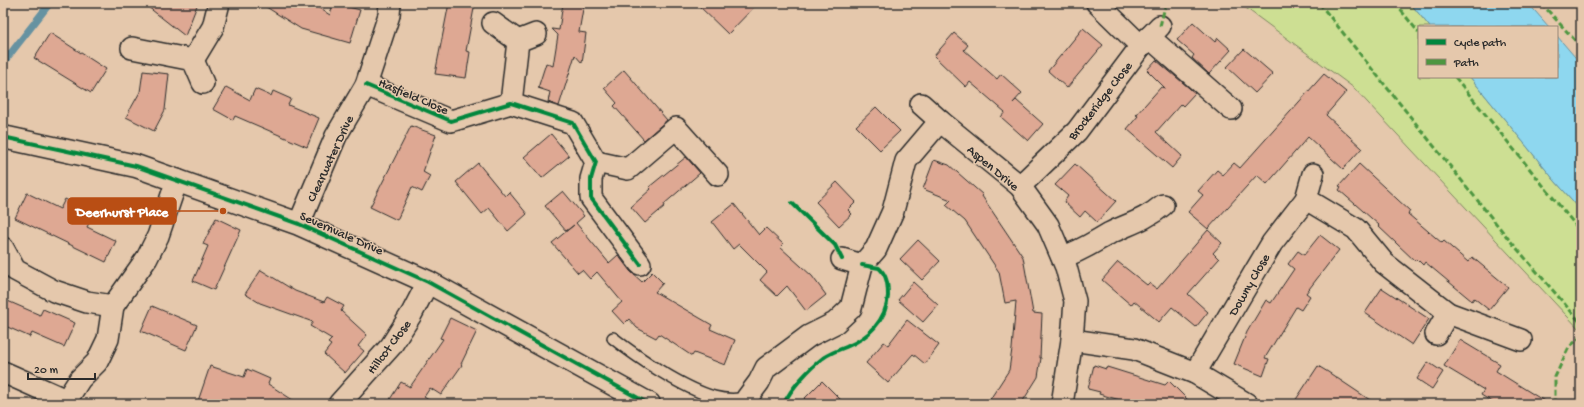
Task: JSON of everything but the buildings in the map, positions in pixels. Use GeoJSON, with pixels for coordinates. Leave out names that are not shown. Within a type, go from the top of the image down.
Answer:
{"type":"FeatureCollection","features":[{"type":"Feature","properties":{"kind":"street"},"geometry":{"type":"LineString","coordinates":[[193,60],[213,27],[219,3]]}},
{"type":"Feature","properties":{"kind":"street","name":"Clearwater Drive"},"geometry":{"type":"LineString","coordinates":[[299,224],[336,136],[366,85],[390,3]]}},
{"type":"Feature","properties":{"kind":"street"},"geometry":{"type":"LineString","coordinates":[[1097,3],[1150,36],[1231,109]]}},
{"type":"Feature","properties":{"kind":"street"},"geometry":{"type":"LineString","coordinates":[[493,23],[527,37],[510,103],[573,123],[596,162],[591,179],[590,198],[640,264]]}},
{"type":"Feature","properties":{"kind":"street","name":"Brockeridge Close"},"geometry":{"type":"LineString","coordinates":[[1020,186],[1077,131],[1150,36]]}},
{"type":"Feature","properties":{"kind":"street"},"geometry":{"type":"LineString","coordinates":[[132,48],[193,60]]}},
{"type":"Feature","properties":{"kind":"street"},"geometry":{"type":"LineString","coordinates":[[193,60],[203,83]]}},
{"type":"Feature","properties":{"kind":"street","name":"Hasfield Close"},"geometry":{"type":"LineString","coordinates":[[366,85],[451,121],[510,103]]}},
{"type":"Feature","properties":{"kind":"street","name":"Aspen Drive"},"geometry":{"type":"LineString","coordinates":[[921,104],[1020,186],[1048,225],[1062,257],[1075,301],[1072,340],[1062,404]]}},
{"type":"Feature","properties":{"kind":"street"},"geometry":{"type":"LineString","coordinates":[[749,401],[766,368],[809,336],[835,323],[851,308],[862,265],[876,249],[893,211],[906,161],[940,121]]}},
{"type":"Feature","properties":{"kind":"street"},"geometry":{"type":"LineString","coordinates":[[596,162],[628,169],[676,128],[718,175]]}},
{"type":"Feature","properties":{"kind":"street","name":"Severnvale Drive"},"geometry":{"type":"LineString","coordinates":[[3,137],[101,157],[136,166],[299,224],[428,282],[649,404]]}},
{"type":"Feature","properties":{"kind":"street","name":"Downy Close"},"geometry":{"type":"LineString","coordinates":[[1195,373],[1272,243],[1306,198],[1313,174]]}},
{"type":"Feature","properties":{"kind":"street"},"geometry":{"type":"LineString","coordinates":[[3,372],[65,402],[80,379],[97,362],[108,338],[113,306],[150,252],[158,236],[177,180]]}},
{"type":"Feature","properties":{"kind":"street"},"geometry":{"type":"LineString","coordinates":[[1306,198],[1356,229],[1384,263],[1448,313],[1521,340]]}},
{"type":"Feature","properties":{"kind":"street"},"geometry":{"type":"LineString","coordinates":[[1062,257],[1077,252],[1152,214],[1163,205]]}},
{"type":"Feature","properties":{"kind":"street"},"geometry":{"type":"LineString","coordinates":[[3,248],[15,270],[21,274],[54,291],[87,302],[113,306]]}},
{"type":"Feature","properties":{"kind":"street"},"geometry":{"type":"LineString","coordinates":[[842,259],[862,265]]}},
{"type":"Feature","properties":{"kind":"street","name":"Hillcot Close"},"geometry":{"type":"LineString","coordinates":[[339,404],[391,346],[412,313],[428,282]]}},
{"type":"Feature","properties":{"kind":"street"},"geometry":{"type":"LineString","coordinates":[[1436,334],[1448,313]]}},
{"type":"Feature","properties":{"kind":"street"},"geometry":{"type":"LineString","coordinates":[[1072,340],[1134,349],[1195,373],[1247,404]]}},
{"type":"Feature","properties":{"kind":"lane"},"geometry":{"type":"LineString","coordinates":[[613,338],[632,353],[690,387],[712,397],[725,400],[749,401]]}},
{"type":"Feature","properties":{"kind":"green space"},"geometry":{"type":"Polygon","coordinates":[[[1239,3],[1410,3],[1429,26],[1418,26],[1418,78],[1471,78],[1555,181],[1581,210],[1581,331],[1354,88],[1239,3]]]}},
{"type":"Feature","properties":{"kind":"water"},"geometry":{"type":"Polygon","coordinates":[[[1410,3],[1528,3],[1548,26],[1429,26],[1410,3]]]}},
{"type":"Feature","properties":{"kind":"water"},"geometry":{"type":"Polygon","coordinates":[[[1558,37],[1581,64],[1581,210],[1555,181],[1471,78],[1558,78],[1558,37]]]}},
{"type":"Feature","properties":{"kind":"waterway"},"geometry":{"type":"LineString","coordinates":[[3,63],[50,3]]}},
{"type":"Feature","properties":{"kind":"marked path"},"geometry":{"type":"LineString","coordinates":[[1160,26],[1166,3]]}},
{"type":"Feature","properties":{"kind":"marked path"},"geometry":{"type":"LineString","coordinates":[[1319,3],[1507,237],[1581,323]]}},
{"type":"Feature","properties":{"kind":"marked path"},"geometry":{"type":"LineString","coordinates":[[1395,3],[1418,32]]}},
{"type":"Feature","properties":{"kind":"marked path"},"geometry":{"type":"LineString","coordinates":[[1541,3],[1581,47]]}},
{"type":"Feature","properties":{"kind":"marked path"},"geometry":{"type":"LineString","coordinates":[[1456,78],[1581,232]]}},
{"type":"Feature","properties":{"kind":"marked path"},"geometry":{"type":"LineString","coordinates":[[1552,404],[1555,399],[1555,377],[1569,347],[1581,337]]}},
{"type":"Feature","properties":{"kind":"cycle path"},"geometry":{"type":"LineString","coordinates":[[366,85],[451,121],[511,103],[573,123],[596,162],[591,179],[591,198],[640,264]]}},
{"type":"Feature","properties":{"kind":"cycle path"},"geometry":{"type":"LineString","coordinates":[[3,137],[136,166],[299,224],[428,282],[649,404]]}},
{"type":"Feature","properties":{"kind":"cycle path"},"geometry":{"type":"LineString","coordinates":[[792,203],[835,245],[842,259]]}},
{"type":"Feature","properties":{"kind":"cycle path"},"geometry":{"type":"LineString","coordinates":[[784,404],[796,385],[818,362],[828,355],[862,339],[880,321],[887,305],[888,288],[886,280],[884,274],[879,268],[862,265]]}},
{"type":"Feature","properties":{"kind":"place","name":"Deerhurst Place"},"geometry":{"type":"Point","coordinates":[223,211]}}]}
